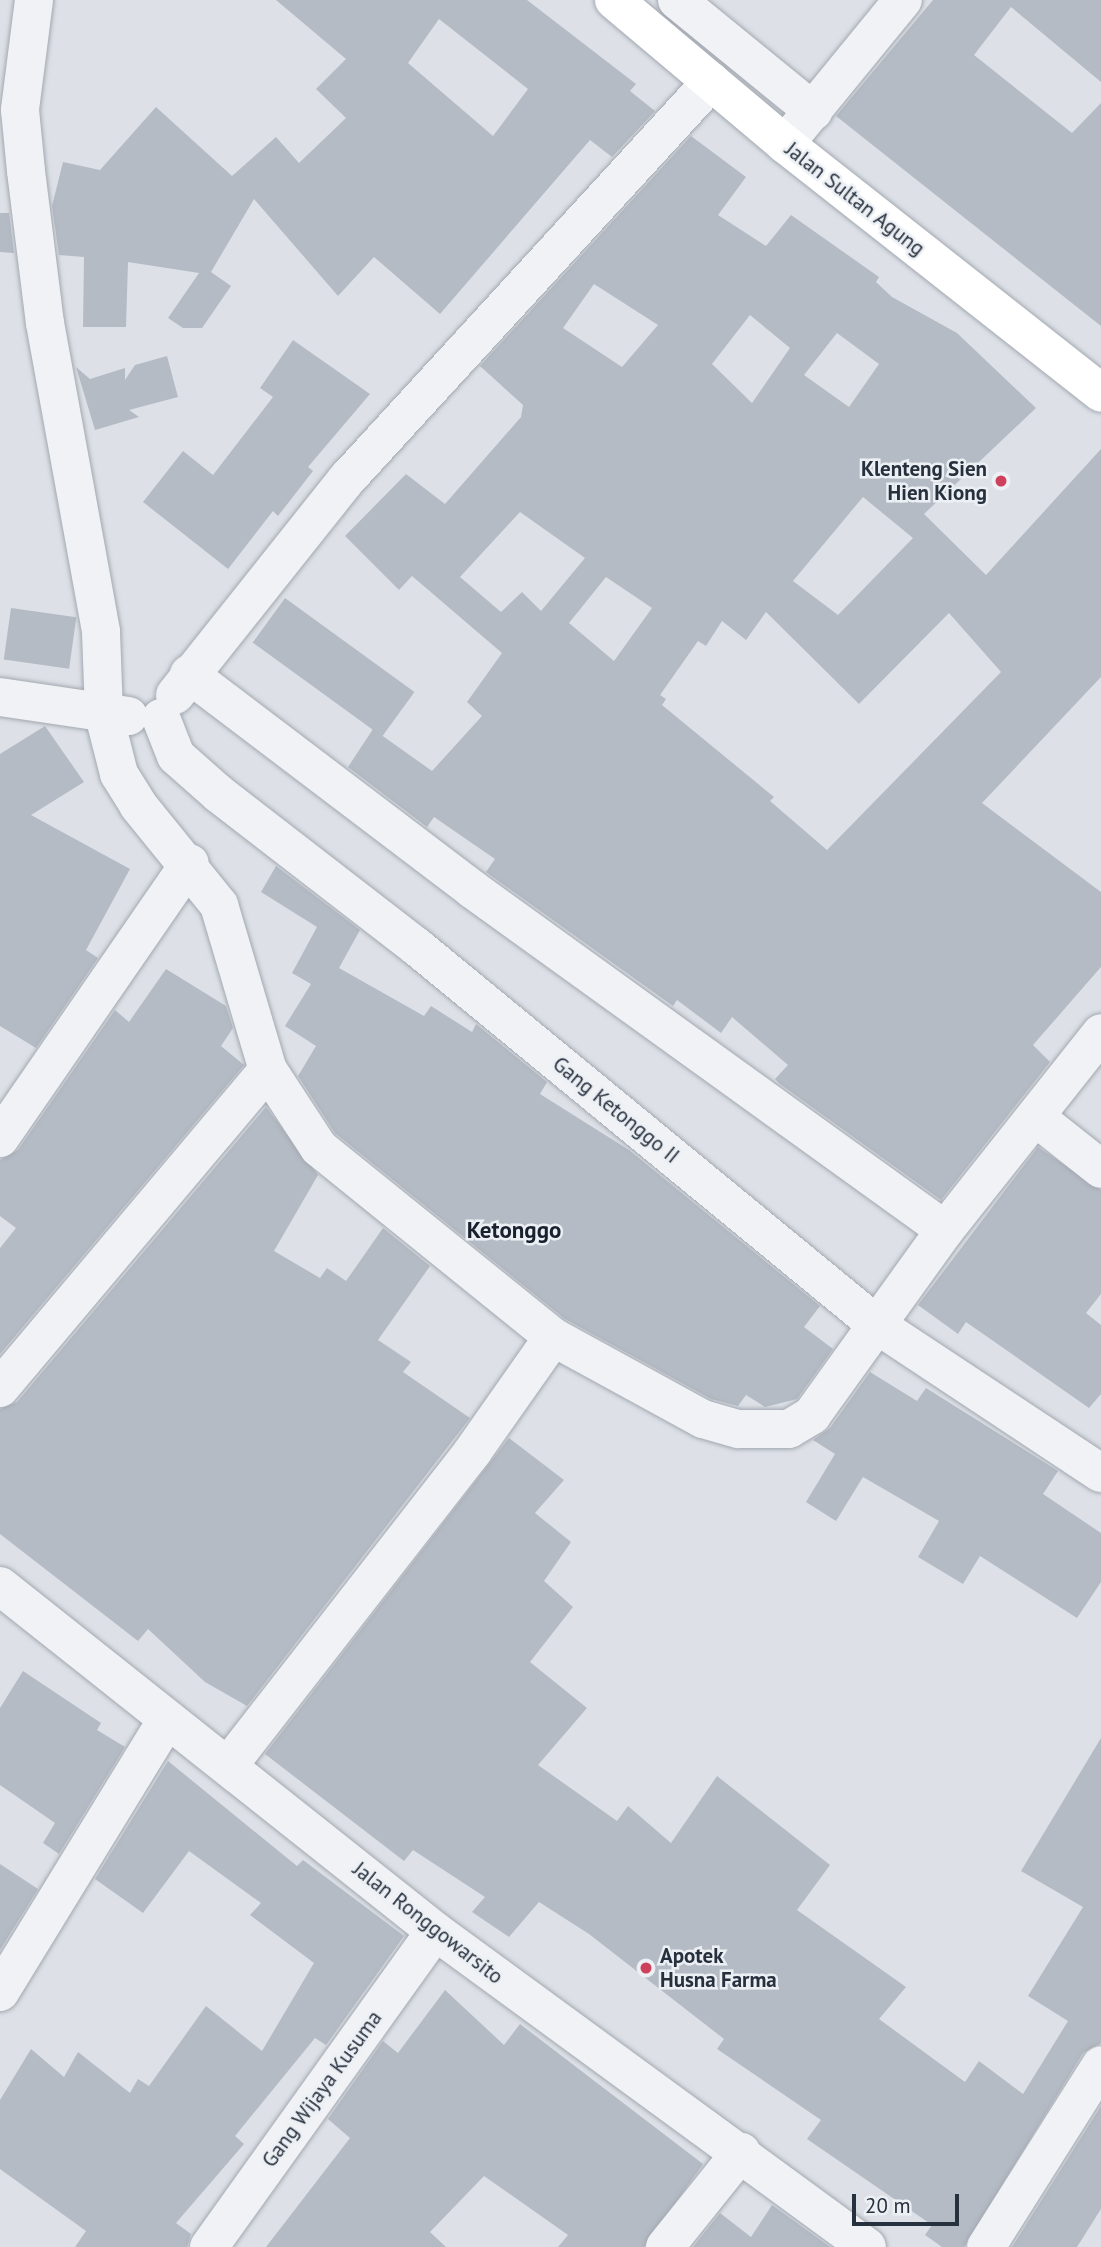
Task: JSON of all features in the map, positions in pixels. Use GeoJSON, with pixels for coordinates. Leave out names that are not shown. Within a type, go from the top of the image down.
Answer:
{"type":"FeatureCollection","features":[{"type":"Feature","properties":{"kind":"main road","name":"Jalan Sultan Agung"},"geometry":{"type":"LineString","coordinates":[[614,0],[785,144],[1101,393]]}},
{"type":"Feature","properties":{"kind":"street"},"geometry":{"type":"LineString","coordinates":[[34,0],[20,110],[45,323],[101,632],[103,715],[119,774],[190,863],[219,905],[268,1070],[319,1148],[553,1337],[703,1419],[765,1432],[789,1429],[812,1415],[945,1230],[1038,1119],[1101,1033]]}},
{"type":"Feature","properties":{"kind":"street"},"geometry":{"type":"LineString","coordinates":[[677,0],[813,111]]}},
{"type":"Feature","properties":{"kind":"street"},"geometry":{"type":"LineString","coordinates":[[785,144],[903,0]]}},
{"type":"Feature","properties":{"kind":"street"},"geometry":{"type":"LineString","coordinates":[[0,697],[103,715],[161,718],[189,674],[347,479],[711,82]]}},
{"type":"Feature","properties":{"kind":"street"},"geometry":{"type":"LineString","coordinates":[[189,674],[471,889],[945,1230]]}},
{"type":"Feature","properties":{"kind":"street","name":"Gang Ketonggo II"},"geometry":{"type":"LineString","coordinates":[[161,718],[176,756],[219,794],[417,947],[877,1325],[1101,1473]]}},
{"type":"Feature","properties":{"kind":"street"},"geometry":{"type":"LineString","coordinates":[[0,1138],[190,863]]}},
{"type":"Feature","properties":{"kind":"street"},"geometry":{"type":"LineString","coordinates":[[0,1388],[268,1070]]}},
{"type":"Feature","properties":{"kind":"street"},"geometry":{"type":"LineString","coordinates":[[1038,1119],[1101,1169]]}},
{"type":"Feature","properties":{"kind":"street"},"geometry":{"type":"LineString","coordinates":[[228,1766],[473,1451],[553,1337]]}},
{"type":"Feature","properties":{"kind":"street","name":"Jalan Ronggowarsito"},"geometry":{"type":"LineString","coordinates":[[0,1586],[435,1931],[741,2152],[867,2247]]}},
{"type":"Feature","properties":{"kind":"street"},"geometry":{"type":"LineString","coordinates":[[0,1992],[167,1720]]}},
{"type":"Feature","properties":{"kind":"street","name":"Gang Wijaya Kusuma"},"geometry":{"type":"LineString","coordinates":[[209,2247],[435,1931]]}},
{"type":"Feature","properties":{"kind":"street"},"geometry":{"type":"LineString","coordinates":[[986,2247],[1101,2065]]}},
{"type":"Feature","properties":{"kind":"street"},"geometry":{"type":"LineString","coordinates":[[665,2247],[741,2152]]}},
{"type":"Feature","properties":{"kind":"building"},"geometry":{"type":"Polygon","coordinates":[[[276,0],[527,0],[636,84],[630,91],[655,111],[612,157],[590,140],[440,314],[374,257],[338,296],[254,199],[211,272],[231,286],[202,328],[183,328],[168,318],[199,273],[128,262],[126,327],[83,327],[84,257],[59,255],[52,206],[63,162],[100,170],[156,107],[232,176],[276,137],[299,163],[346,118],[316,89],[346,59],[276,0]],[[439,19],[408,63],[493,136],[528,89],[439,19]]]}},
{"type":"Feature","properties":{"kind":"building"},"geometry":{"type":"Polygon","coordinates":[[[933,0],[1101,0],[1101,82],[1011,7],[974,55],[1072,133],[1101,103],[1101,326],[836,116],[933,0]]]}},
{"type":"Feature","properties":{"kind":"building"},"geometry":{"type":"Polygon","coordinates":[[[691,136],[746,177],[718,215],[766,246],[791,215],[879,277],[876,282],[892,297],[957,333],[1036,408],[924,514],[986,575],[1101,449],[1101,677],[982,803],[1101,892],[1101,967],[1033,1045],[1050,1062],[941,1200],[780,1084],[775,1079],[788,1065],[732,1017],[721,1033],[677,1000],[673,1006],[486,872],[495,859],[434,817],[427,827],[348,767],[373,729],[432,771],[482,716],[467,702],[502,653],[412,576],[399,590],[345,536],[406,474],[445,504],[521,417],[523,405],[480,366],[691,136]],[[594,284],[563,328],[622,367],[658,325],[594,284]],[[750,315],[712,364],[752,403],[790,348],[750,315]],[[837,333],[804,375],[849,407],[879,364],[837,333]],[[863,497],[793,581],[838,615],[913,538],[863,497]],[[520,512],[460,577],[501,612],[522,592],[541,611],[585,558],[520,512]],[[606,577],[569,623],[614,661],[652,608],[606,577]],[[766,612],[746,640],[722,621],[706,646],[698,641],[660,695],[666,699],[662,705],[774,797],[770,801],[827,850],[1001,672],[949,613],[859,704],[766,612]]]}},
{"type":"Feature","properties":{"kind":"building"},"geometry":{"type":"Polygon","coordinates":[[[0,213],[9,213],[14,253],[0,252],[0,213]]]}},
{"type":"Feature","properties":{"kind":"building"},"geometry":{"type":"Polygon","coordinates":[[[293,340],[370,394],[308,467],[313,471],[278,516],[273,511],[228,569],[143,502],[183,451],[213,475],[273,397],[260,388],[293,340]]]}},
{"type":"Feature","properties":{"kind":"building"},"geometry":{"type":"Polygon","coordinates":[[[167,356],[178,397],[129,410],[139,417],[95,430],[76,367],[90,379],[125,368],[125,380],[135,365],[167,356]]]}},
{"type":"Feature","properties":{"kind":"building"},"geometry":{"type":"Polygon","coordinates":[[[285,598],[414,692],[382,737],[253,642],[285,598]]]}},
{"type":"Feature","properties":{"kind":"building"},"geometry":{"type":"Polygon","coordinates":[[[11,608],[76,617],[69,669],[4,659],[11,608]]]}},
{"type":"Feature","properties":{"kind":"building"},"geometry":{"type":"Polygon","coordinates":[[[45,726],[84,782],[31,815],[130,869],[86,950],[98,958],[36,1048],[0,1026],[0,754],[45,726]]]}},
{"type":"Feature","properties":{"kind":"building"},"geometry":{"type":"Polygon","coordinates":[[[276,866],[360,930],[339,968],[424,1016],[431,1006],[472,1032],[476,1024],[547,1082],[540,1094],[629,1150],[820,1306],[804,1327],[833,1349],[797,1399],[765,1407],[746,1395],[738,1406],[711,1399],[565,1319],[335,1133],[298,1076],[316,1046],[285,1026],[311,984],[292,973],[317,927],[261,892],[276,866]]]}},
{"type":"Feature","properties":{"kind":"building"},"geometry":{"type":"Polygon","coordinates":[[[166,969],[226,1006],[233,1028],[221,1046],[244,1065],[0,1354],[0,1248],[16,1228],[0,1216],[0,1160],[18,1150],[115,1010],[129,1022],[166,969]]]}},
{"type":"Feature","properties":{"kind":"building"},"geometry":{"type":"Polygon","coordinates":[[[266,1107],[318,1175],[274,1251],[320,1278],[327,1268],[346,1281],[383,1228],[430,1266],[378,1340],[411,1362],[403,1372],[470,1418],[247,1706],[205,1682],[148,1629],[138,1641],[0,1534],[0,1409],[17,1402],[266,1107]]]}},
{"type":"Feature","properties":{"kind":"building"},"geometry":{"type":"Polygon","coordinates":[[[1038,1147],[1101,1190],[1101,1294],[1086,1313],[1101,1325],[1101,1394],[1089,1408],[966,1322],[958,1334],[918,1305],[1038,1147]]]}},
{"type":"Feature","properties":{"kind":"building"},"geometry":{"type":"Polygon","coordinates":[[[870,1372],[917,1401],[926,1388],[1058,1471],[1043,1494],[1101,1533],[1101,1582],[1077,1618],[980,1556],[963,1584],[918,1557],[939,1521],[863,1477],[836,1521],[806,1502],[835,1454],[813,1440],[830,1428],[870,1372]]]}},
{"type":"Feature","properties":{"kind":"building"},"geometry":{"type":"Polygon","coordinates":[[[509,1438],[564,1480],[535,1513],[571,1542],[544,1581],[573,1607],[530,1662],[587,1708],[538,1765],[617,1821],[628,1806],[671,1843],[717,1776],[830,1865],[797,1910],[906,1987],[879,2019],[965,2082],[979,2061],[1023,2094],[1068,2021],[1028,1996],[1083,1907],[1021,1871],[1101,1738],[1101,2043],[1083,2053],[964,2247],[942,2247],[925,2235],[932,2225],[807,2139],[821,2120],[717,2049],[724,2039],[589,1934],[539,1902],[509,1937],[472,1912],[485,1897],[413,1850],[404,1861],[265,1754],[509,1438]]]}},
{"type":"Feature","properties":{"kind":"building"},"geometry":{"type":"Polygon","coordinates":[[[23,1671],[101,1723],[97,1730],[125,1747],[59,1854],[43,1843],[55,1823],[0,1785],[0,1708],[23,1671]]]}},
{"type":"Feature","properties":{"kind":"building"},"geometry":{"type":"Polygon","coordinates":[[[168,1761],[297,1866],[303,1860],[404,1936],[326,2045],[315,2038],[235,2136],[244,2144],[176,2223],[191,2234],[187,2247],[75,2247],[86,2231],[0,2169],[0,2100],[31,2049],[64,2077],[78,2052],[130,2093],[138,2079],[149,2086],[206,2006],[262,2051],[314,1963],[250,1915],[261,1903],[189,1851],[143,1913],[95,1879],[168,1761]]]}},
{"type":"Feature","properties":{"kind":"building"},"geometry":{"type":"Polygon","coordinates":[[[0,1864],[38,1889],[0,1950],[0,1864]]]}},
{"type":"Feature","properties":{"kind":"building"},"geometry":{"type":"Polygon","coordinates":[[[445,1990],[504,2045],[520,2024],[703,2164],[644,2247],[558,2247],[568,2235],[484,2176],[430,2232],[446,2247],[266,2247],[350,2138],[328,2119],[383,2041],[398,2053],[445,1990]]]}},
{"type":"Feature","properties":{"kind":"building"},"geometry":{"type":"Polygon","coordinates":[[[1101,2106],[1101,2209],[1077,2247],[1012,2247],[1101,2106]]]}},
{"type":"Feature","properties":{"kind":"building"},"geometry":{"type":"Polygon","coordinates":[[[772,2205],[830,2247],[693,2247],[720,2213],[751,2237],[772,2205]]]}},
{"type":"Feature","properties":{"kind":"place","name":"Klenteng Sien Hien Kiong"},"geometry":{"type":"Point","coordinates":[1001,481]}},
{"type":"Feature","properties":{"kind":"place","name":"Apotek Husna Farma"},"geometry":{"type":"Point","coordinates":[646,1968]}},
{"type":"Feature","properties":{"kind":"district","name":"Ketonggo"},"geometry":{"type":"Point","coordinates":[514,1230]}}]}
